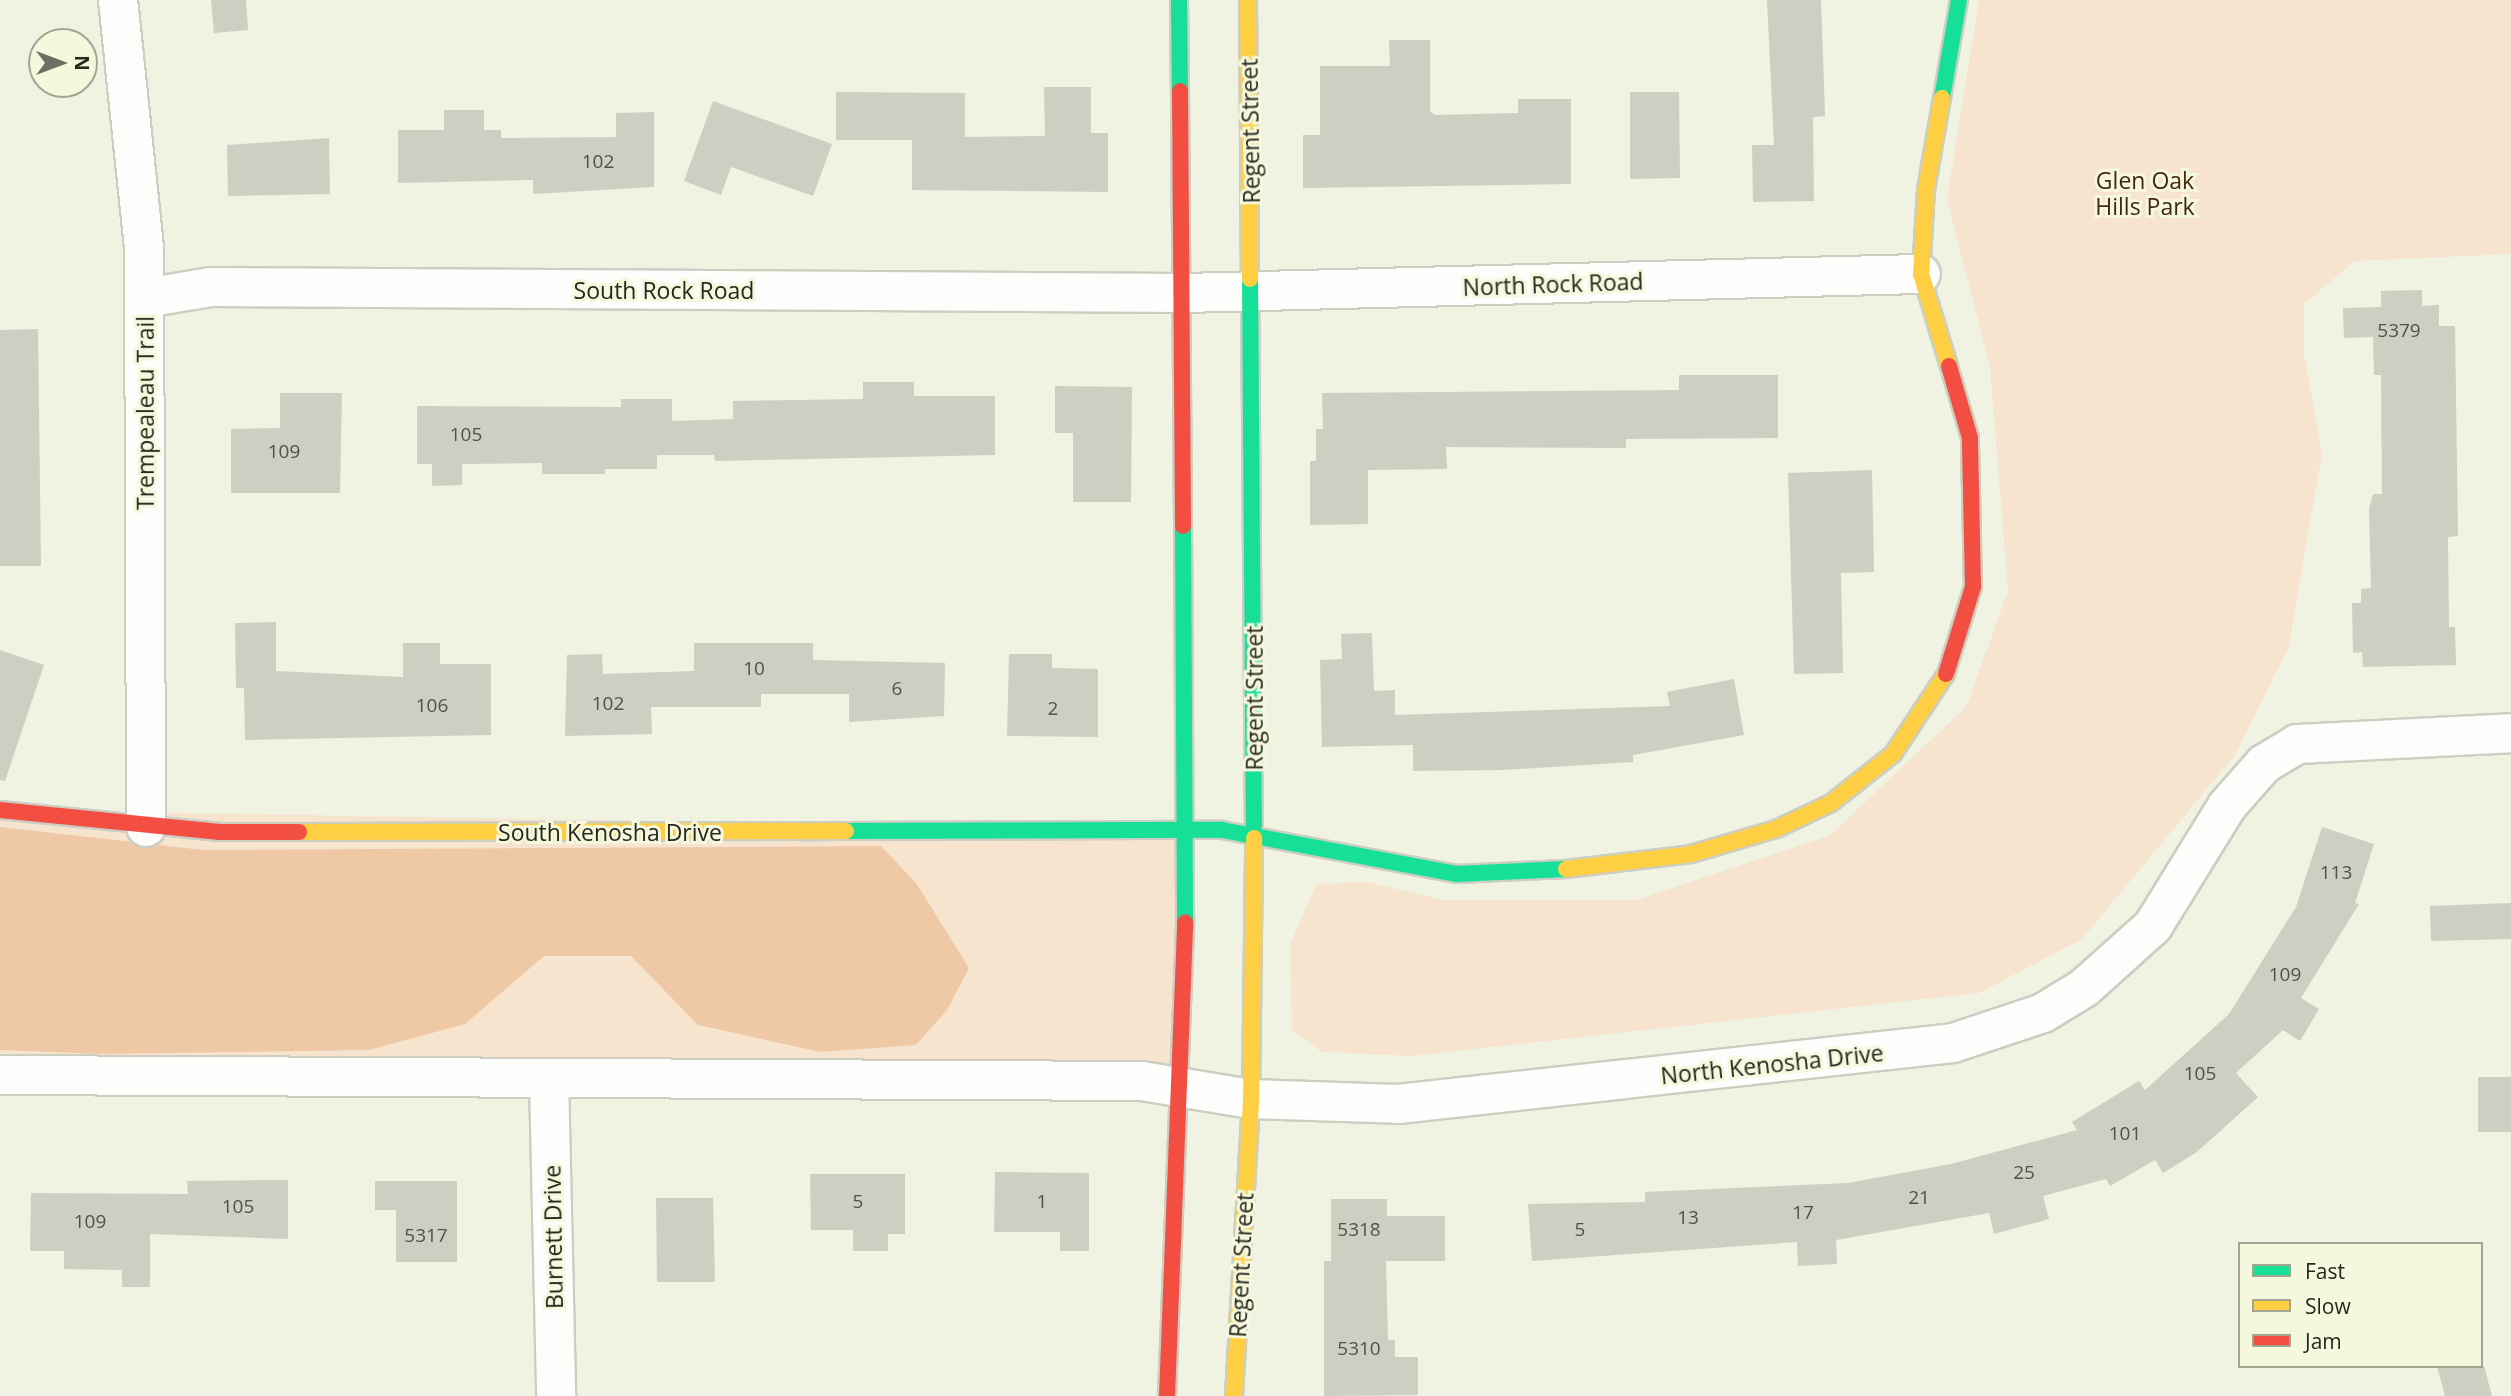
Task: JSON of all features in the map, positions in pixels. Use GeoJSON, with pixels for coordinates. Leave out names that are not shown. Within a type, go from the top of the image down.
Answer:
{"type":"FeatureCollection","features":[{"type":"Feature","properties":{"kind":"street","name":"Trempealeau Trail"},"geometry":{"type":"LineString","coordinates":[[118,0],[145,298],[146,827]]}},
{"type":"Feature","properties":{"kind":"street"},"geometry":{"type":"LineString","coordinates":[[1167,1396],[1182,1087],[1186,830],[1184,293],[1179,0]]}},
{"type":"Feature","properties":{"kind":"street","name":"Regent Street"},"geometry":{"type":"LineString","coordinates":[[1234,1396],[1251,1099],[1252,292],[1248,0]]}},
{"type":"Feature","properties":{"kind":"street"},"geometry":{"type":"LineString","coordinates":[[1253,834],[1456,874],[1612,867],[1691,853],[1776,829],[1831,803],[1893,754],[1952,663],[1973,587],[1976,543],[1970,438],[1921,274],[1926,190],[1959,0]]}},
{"type":"Feature","properties":{"kind":"street","name":"North Rock Road"},"geometry":{"type":"LineString","coordinates":[[1184,293],[1921,274]]}},
{"type":"Feature","properties":{"kind":"street","name":"South Rock Road"},"geometry":{"type":"LineString","coordinates":[[145,298],[211,287],[1184,293]]}},
{"type":"Feature","properties":{"kind":"street","name":"North Kenosha Drive"},"geometry":{"type":"LineString","coordinates":[[1182,1087],[1251,1099],[1328,1104],[1470,1099],[1940,1045],[2008,1027],[2084,988],[2152,926],[2227,806],[2249,781],[2297,744],[2322,739],[2511,733]]}},
{"type":"Feature","properties":{"kind":"street","name":"South Kenosha Drive"},"geometry":{"type":"LineString","coordinates":[[0,810],[146,827],[234,832],[1222,830],[1253,834]]}},
{"type":"Feature","properties":{"kind":"street"},"geometry":{"type":"LineString","coordinates":[[0,1075],[1142,1081],[1182,1087]]}},
{"type":"Feature","properties":{"kind":"street","name":"Burnett Drive"},"geometry":{"type":"LineString","coordinates":[[549,1079],[556,1396]]}},
{"type":"Feature","properties":{"kind":"green space","name":"Glen Oak Hills Park"},"geometry":{"type":"Polygon","coordinates":[[[1979,0],[2511,0],[2511,254],[2355,261],[2304,304],[2304,354],[2322,453],[2289,646],[2235,755],[2082,939],[1979,993],[1412,1056],[1322,1052],[1292,1030],[1290,945],[1316,884],[1367,882],[1443,900],[1637,900],[1829,836],[1966,707],[2008,591],[1990,368],[1947,199],[1979,0]]]}},
{"type":"Feature","properties":{"kind":"green space"},"geometry":{"type":"Polygon","coordinates":[[[0,810],[1186,830],[1182,1087],[0,1075],[0,810]]]}},
{"type":"Feature","properties":{"kind":"shaded area"},"geometry":{"type":"Polygon","coordinates":[[[0,827],[203,850],[881,846],[916,883],[969,968],[947,1010],[916,1045],[820,1052],[698,1025],[631,956],[544,956],[465,1024],[369,1050],[100,1054],[0,1050],[0,827]]]}},
{"type":"Feature","properties":{"kind":"building"},"geometry":{"type":"Polygon","coordinates":[[[211,0],[246,0],[248,30],[214,33],[211,0]]]}},
{"type":"Feature","properties":{"kind":"building"},"geometry":{"type":"Polygon","coordinates":[[[1767,0],[1821,0],[1825,116],[1813,117],[1814,201],[1753,202],[1752,145],[1774,145],[1767,0]]]}},
{"type":"Feature","properties":{"kind":"building"},"geometry":{"type":"Polygon","coordinates":[[[1389,40],[1430,40],[1430,111],[1435,115],[1518,113],[1518,99],[1571,99],[1571,184],[1303,188],[1303,135],[1320,135],[1320,66],[1390,66],[1389,40]]]}},
{"type":"Feature","properties":{"kind":"building"},"geometry":{"type":"Polygon","coordinates":[[[1044,87],[1091,87],[1091,133],[1108,133],[1108,192],[912,190],[912,140],[836,140],[836,92],[965,93],[965,137],[1045,136],[1044,87]]]}},
{"type":"Feature","properties":{"kind":"building"},"geometry":{"type":"Polygon","coordinates":[[[1630,92],[1679,92],[1680,178],[1630,179],[1630,92]]]}},
{"type":"Feature","properties":{"kind":"building"},"geometry":{"type":"Polygon","coordinates":[[[713,101],[832,144],[813,196],[731,167],[721,195],[684,181],[713,101]]]}},
{"type":"Feature","properties":{"kind":"building"},"geometry":{"type":"Polygon","coordinates":[[[444,110],[484,110],[484,130],[501,130],[501,138],[616,137],[616,113],[654,112],[654,187],[533,194],[533,180],[398,183],[398,130],[444,130],[444,110]]]}},
{"type":"Feature","properties":{"kind":"building"},"geometry":{"type":"Polygon","coordinates":[[[329,138],[330,194],[228,196],[227,145],[329,138]]]}},
{"type":"Feature","properties":{"kind":"building"},"geometry":{"type":"Polygon","coordinates":[[[2422,290],[2422,306],[2439,305],[2439,326],[2455,326],[2458,536],[2448,537],[2449,627],[2455,627],[2456,665],[2363,667],[2362,652],[2353,653],[2352,603],[2361,603],[2361,589],[2371,588],[2369,509],[2373,494],[2382,494],[2381,375],[2374,375],[2373,337],[2344,338],[2343,308],[2381,307],[2381,291],[2422,290]]]}},
{"type":"Feature","properties":{"kind":"building"},"geometry":{"type":"Polygon","coordinates":[[[38,329],[41,566],[0,566],[0,330],[38,329]]]}},
{"type":"Feature","properties":{"kind":"building"},"geometry":{"type":"Polygon","coordinates":[[[1679,375],[1778,375],[1778,438],[1626,439],[1626,448],[1446,447],[1447,469],[1368,470],[1368,524],[1310,525],[1310,461],[1316,461],[1316,429],[1323,429],[1322,393],[1679,390],[1679,375]]]}},
{"type":"Feature","properties":{"kind":"building"},"geometry":{"type":"Polygon","coordinates":[[[863,382],[914,382],[914,396],[995,396],[995,455],[715,461],[714,455],[657,455],[657,469],[605,469],[605,474],[542,474],[542,463],[462,464],[462,485],[432,486],[432,464],[417,464],[417,406],[621,407],[621,399],[672,399],[672,421],[733,419],[733,401],[863,399],[863,382]]]}},
{"type":"Feature","properties":{"kind":"building"},"geometry":{"type":"Polygon","coordinates":[[[1055,386],[1132,387],[1131,502],[1073,502],[1073,433],[1055,433],[1055,386]]]}},
{"type":"Feature","properties":{"kind":"building"},"geometry":{"type":"Polygon","coordinates":[[[280,393],[342,393],[340,493],[231,493],[231,429],[280,428],[280,393]]]}},
{"type":"Feature","properties":{"kind":"building"},"geometry":{"type":"Polygon","coordinates":[[[1872,470],[1874,572],[1841,573],[1843,673],[1794,674],[1788,473],[1872,470]]]}},
{"type":"Feature","properties":{"kind":"building"},"geometry":{"type":"Polygon","coordinates":[[[276,622],[276,671],[403,677],[403,643],[440,643],[440,664],[491,664],[491,735],[245,740],[244,688],[236,688],[235,623],[276,622]]]}},
{"type":"Feature","properties":{"kind":"building"},"geometry":{"type":"Polygon","coordinates":[[[1372,633],[1374,691],[1395,690],[1395,715],[1670,706],[1667,692],[1734,679],[1744,735],[1633,755],[1633,762],[1503,770],[1413,771],[1413,745],[1322,747],[1320,660],[1342,659],[1341,634],[1372,633]]]}},
{"type":"Feature","properties":{"kind":"building"},"geometry":{"type":"Polygon","coordinates":[[[694,643],[813,643],[813,660],[945,663],[944,716],[849,722],[849,694],[761,694],[761,707],[651,707],[652,734],[565,736],[567,655],[602,654],[603,674],[694,671],[694,643]]]}},
{"type":"Feature","properties":{"kind":"building"},"geometry":{"type":"Polygon","coordinates":[[[0,650],[44,665],[5,781],[0,780],[0,650]]]}},
{"type":"Feature","properties":{"kind":"building"},"geometry":{"type":"Polygon","coordinates":[[[1009,654],[1052,654],[1052,668],[1098,669],[1098,737],[1007,736],[1009,654]]]}},
{"type":"Feature","properties":{"kind":"building"},"geometry":{"type":"Polygon","coordinates":[[[2322,827],[2374,844],[2355,903],[2359,904],[2301,998],[2319,1009],[2300,1041],[2283,1030],[2236,1073],[2258,1097],[2197,1152],[2163,1173],[2155,1160],[2110,1186],[2106,1179],[2043,1196],[2049,1219],[1994,1234],[1989,1213],[1836,1240],[1837,1264],[1798,1266],[1797,1242],[1532,1261],[1528,1204],[1645,1202],[1645,1192],[1848,1183],[1951,1164],[2077,1130],[2072,1122],[2139,1081],[2145,1090],[2229,1014],[2296,907],[2322,827]]]}},
{"type":"Feature","properties":{"kind":"building"},"geometry":{"type":"Polygon","coordinates":[[[2511,903],[2511,939],[2431,941],[2430,906],[2511,903]]]}},
{"type":"Feature","properties":{"kind":"building"},"geometry":{"type":"Polygon","coordinates":[[[2478,1077],[2511,1077],[2511,1132],[2478,1132],[2478,1077]]]}},
{"type":"Feature","properties":{"kind":"building"},"geometry":{"type":"Polygon","coordinates":[[[995,1172],[1089,1173],[1089,1251],[1060,1251],[1060,1232],[994,1232],[995,1172]]]}},
{"type":"Feature","properties":{"kind":"building"},"geometry":{"type":"Polygon","coordinates":[[[810,1174],[905,1174],[905,1234],[888,1234],[888,1251],[853,1251],[853,1230],[811,1230],[810,1174]]]}},
{"type":"Feature","properties":{"kind":"building"},"geometry":{"type":"Polygon","coordinates":[[[288,1180],[288,1239],[150,1234],[150,1287],[122,1287],[122,1270],[64,1269],[64,1251],[30,1251],[31,1193],[188,1194],[187,1181],[288,1180]]]}},
{"type":"Feature","properties":{"kind":"building"},"geometry":{"type":"Polygon","coordinates":[[[375,1181],[457,1181],[457,1262],[396,1262],[396,1210],[375,1210],[375,1181]]]}},
{"type":"Feature","properties":{"kind":"building"},"geometry":{"type":"Polygon","coordinates":[[[656,1198],[713,1198],[715,1282],[657,1282],[656,1198]]]}},
{"type":"Feature","properties":{"kind":"building"},"geometry":{"type":"Polygon","coordinates":[[[1331,1199],[1387,1199],[1387,1216],[1445,1216],[1445,1261],[1386,1261],[1388,1340],[1395,1340],[1395,1357],[1418,1357],[1418,1395],[1324,1396],[1324,1261],[1331,1261],[1331,1199]]]}},
{"type":"Feature","properties":{"kind":"building"},"geometry":{"type":"Polygon","coordinates":[[[2484,1366],[2492,1396],[2445,1396],[2438,1368],[2484,1366]]]}},
{"type":"Feature","properties":{"kind":"traffic: fast"},"geometry":{"type":"LineString","coordinates":[[1179,0],[1180,91]]}},
{"type":"Feature","properties":{"kind":"traffic: fast"},"geometry":{"type":"LineString","coordinates":[[1942,98],[1959,0]]}},
{"type":"Feature","properties":{"kind":"traffic: fast"},"geometry":{"type":"LineString","coordinates":[[1250,279],[1254,838]]}},
{"type":"Feature","properties":{"kind":"traffic: fast"},"geometry":{"type":"LineString","coordinates":[[1183,526],[1185,922]]}},
{"type":"Feature","properties":{"kind":"traffic: fast"},"geometry":{"type":"LineString","coordinates":[[846,831],[1222,830],[1456,874],[1566,869]]}},
{"type":"Feature","properties":{"kind":"traffic: slow"},"geometry":{"type":"LineString","coordinates":[[1248,0],[1250,279]]}},
{"type":"Feature","properties":{"kind":"traffic: slow"},"geometry":{"type":"LineString","coordinates":[[1942,98],[1926,190],[1921,274],[1949,366]]}},
{"type":"Feature","properties":{"kind":"traffic: slow"},"geometry":{"type":"LineString","coordinates":[[1566,869],[1691,854],[1776,829],[1831,803],[1893,754],[1946,674]]}},
{"type":"Feature","properties":{"kind":"traffic: slow"},"geometry":{"type":"LineString","coordinates":[[299,832],[846,831]]}},
{"type":"Feature","properties":{"kind":"traffic: slow"},"geometry":{"type":"LineString","coordinates":[[1234,1396],[1251,1099],[1254,838]]}},
{"type":"Feature","properties":{"kind":"traffic: jam"},"geometry":{"type":"LineString","coordinates":[[1180,91],[1183,526]]}},
{"type":"Feature","properties":{"kind":"traffic: jam"},"geometry":{"type":"LineString","coordinates":[[1946,674],[1973,587],[1970,438],[1949,366]]}},
{"type":"Feature","properties":{"kind":"traffic: jam"},"geometry":{"type":"LineString","coordinates":[[0,810],[220,832],[299,832]]}},
{"type":"Feature","properties":{"kind":"traffic: jam"},"geometry":{"type":"LineString","coordinates":[[1167,1396],[1185,922]]}}]}
